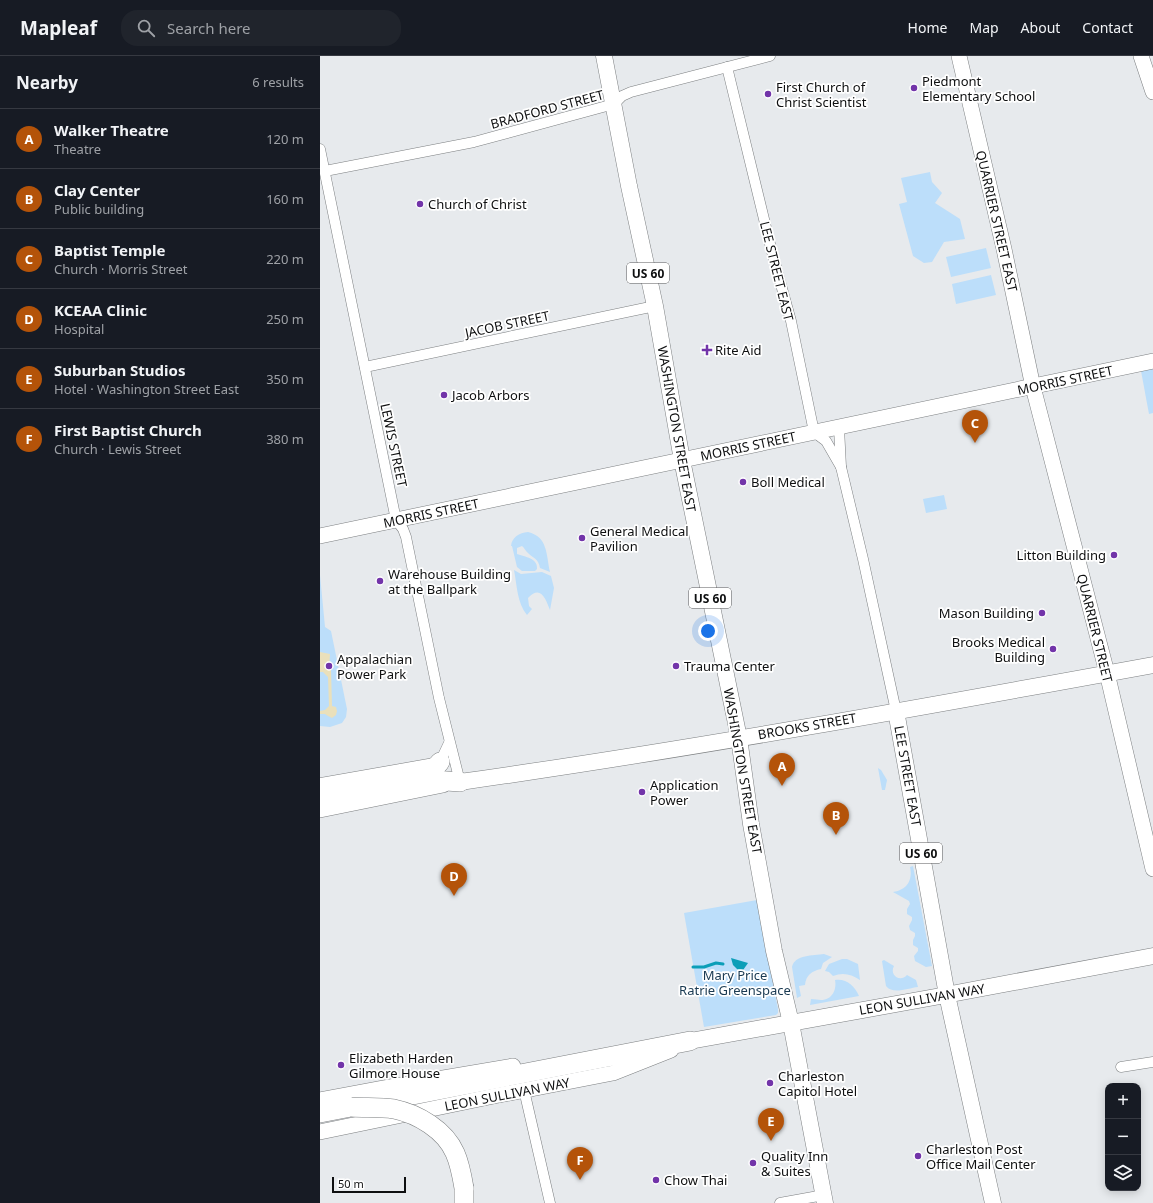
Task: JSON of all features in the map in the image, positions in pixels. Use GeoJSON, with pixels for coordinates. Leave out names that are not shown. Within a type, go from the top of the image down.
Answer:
{"type":"FeatureCollection","features":[{"type":"Feature","properties":{"kind":"highway"},"geometry":{"type":"LineString","coordinates":[[420,779],[433,770],[440,762]]}},
{"type":"Feature","properties":{"kind":"highway"},"geometry":{"type":"LineString","coordinates":[[320,795],[420,779],[460,782]]}},
{"type":"Feature","properties":{"kind":"highway"},"geometry":{"type":"LineString","coordinates":[[320,1113],[690,1041]]}},
{"type":"Feature","properties":{"kind":"highway"},"geometry":{"type":"LineString","coordinates":[[351,1107],[394,1109],[412,1114],[429,1123],[443,1135],[454,1151],[461,1169],[464,1196]]}},
{"type":"Feature","properties":{"kind":"main road","name":"WASHINGTON STREET EAST"},"geometry":{"type":"LineString","coordinates":[[604,56],[629,186],[655,306],[682,460],[739,738],[751,824],[774,951],[791,1024],[825,1199]]}},
{"type":"Feature","properties":{"kind":"main road","name":"BROOKS STREET"},"geometry":{"type":"LineString","coordinates":[[460,782],[545,770],[739,738],[1153,665]]}},
{"type":"Feature","properties":{"kind":"main road","name":"LEE STREET EAST"},"geometry":{"type":"LineString","coordinates":[[896,711],[947,995],[993,1203]]}},
{"type":"Feature","properties":{"kind":"main road","name":"LEON SULLIVAN WAY"},"geometry":{"type":"LineString","coordinates":[[690,1041],[791,1024],[1153,956]]}},
{"type":"Feature","properties":{"kind":"street","name":"BRADFORD STREET"},"geometry":{"type":"LineString","coordinates":[[325,171],[474,142],[614,104],[618,98],[627,93],[770,56]]}},
{"type":"Feature","properties":{"kind":"street","name":"QUARRIER STREET EAST"},"geometry":{"type":"LineString","coordinates":[[959,56],[1004,249],[1033,387]]}},
{"type":"Feature","properties":{"kind":"street"},"geometry":{"type":"LineString","coordinates":[[1141,56],[1153,92]]}},
{"type":"Feature","properties":{"kind":"street","name":"LEE STREET EAST"},"geometry":{"type":"LineString","coordinates":[[727,66],[790,321],[814,432],[826,441],[841,467]]}},
{"type":"Feature","properties":{"kind":"street","name":"LEWIS STREET"},"geometry":{"type":"LineString","coordinates":[[320,149],[396,520],[404,529],[406,537],[438,698],[460,782]]}},
{"type":"Feature","properties":{"kind":"street","name":"JACOB STREET"},"geometry":{"type":"LineString","coordinates":[[365,367],[655,306]]}},
{"type":"Feature","properties":{"kind":"street","name":"MORRIS STREET"},"geometry":{"type":"LineString","coordinates":[[320,536],[1153,361]]}},
{"type":"Feature","properties":{"kind":"street","name":"QUARRIER STREET"},"geometry":{"type":"LineString","coordinates":[[1033,387],[1107,673],[1153,869]]}},
{"type":"Feature","properties":{"kind":"street","name":"LEE STREET EAST"},"geometry":{"type":"LineString","coordinates":[[839,428],[841,467],[864,563],[896,711]]}},
{"type":"Feature","properties":{"kind":"street"},"geometry":{"type":"LineString","coordinates":[[320,783],[440,762],[449,743]]}},
{"type":"Feature","properties":{"kind":"street"},"geometry":{"type":"LineString","coordinates":[[320,810],[460,782]]}},
{"type":"Feature","properties":{"kind":"street","name":"LEON SULLIVAN WAY"},"geometry":{"type":"LineString","coordinates":[[320,1132],[613,1073],[665,1053],[690,1041]]}},
{"type":"Feature","properties":{"kind":"street","name":"LEON SULLIVAN WAY"},"geometry":{"type":"LineString","coordinates":[[320,1100],[636,1045],[690,1041]]}},
{"type":"Feature","properties":{"kind":"street"},"geometry":{"type":"LineString","coordinates":[[1121,1067],[1153,1062]]}},
{"type":"Feature","properties":{"kind":"street"},"geometry":{"type":"LineString","coordinates":[[524,1090],[550,1203]]}},
{"type":"Feature","properties":{"kind":"street"},"geometry":{"type":"LineString","coordinates":[[780,1203],[825,1199]]}},
{"type":"Feature","properties":{"kind":"green space"},"geometry":{"type":"Polygon","coordinates":[[[930,172],[932,182],[942,193],[935,203],[960,219],[965,239],[944,242],[932,262],[924,263],[913,256],[899,204],[907,202],[901,178],[930,172]]]}},
{"type":"Feature","properties":{"kind":"green space"},"geometry":{"type":"Polygon","coordinates":[[[986,248],[991,268],[951,277],[946,257],[986,248]]]}},
{"type":"Feature","properties":{"kind":"green space"},"geometry":{"type":"Polygon","coordinates":[[[991,275],[996,295],[956,304],[952,284],[991,275]]]}},
{"type":"Feature","properties":{"kind":"green space"},"geometry":{"type":"Polygon","coordinates":[[[1153,369],[1153,413],[1149,414],[1141,371],[1153,369]]]}},
{"type":"Feature","properties":{"kind":"green space"},"geometry":{"type":"Polygon","coordinates":[[[944,495],[947,509],[926,513],[923,499],[944,495]]]}},
{"type":"Feature","properties":{"kind":"green space"},"geometry":{"type":"Polygon","coordinates":[[[528,532],[535,534],[543,542],[547,553],[550,572],[540,568],[537,560],[522,546],[517,548],[517,554],[533,560],[537,565],[537,569],[535,571],[522,571],[517,567],[511,546],[516,536],[528,532]]]}},
{"type":"Feature","properties":{"kind":"green space"},"geometry":{"type":"Polygon","coordinates":[[[514,570],[521,574],[542,572],[551,576],[554,588],[550,610],[545,598],[540,593],[536,593],[528,598],[529,606],[532,609],[527,615],[519,599],[514,570]]]}},
{"type":"Feature","properties":{"kind":"green space","name":"Appalachian Power Park"},"geometry":{"type":"Polygon","coordinates":[[[320,575],[325,627],[331,631],[347,709],[346,717],[342,723],[330,727],[320,726],[320,575]]]}},
{"type":"Feature","properties":{"kind":"green space"},"geometry":{"type":"Polygon","coordinates":[[[878,768],[887,780],[885,790],[882,790],[878,768]]]}},
{"type":"Feature","properties":{"kind":"green space"},"geometry":{"type":"Polygon","coordinates":[[[913,866],[932,966],[926,967],[915,961],[914,956],[918,951],[918,948],[913,945],[915,933],[910,930],[909,926],[912,917],[907,914],[907,909],[910,904],[909,901],[893,892],[902,889],[908,884],[911,876],[910,867],[913,866]]]}},
{"type":"Feature","properties":{"kind":"green space","name":"Mary Price Ratrie Greenspace"},"geometry":{"type":"Polygon","coordinates":[[[757,900],[778,1013],[776,1015],[704,1027],[684,913],[757,900]]]}},
{"type":"Feature","properties":{"kind":"green space"},"geometry":{"type":"Polygon","coordinates":[[[824,954],[832,957],[823,963],[821,969],[810,974],[805,985],[799,986],[801,996],[797,998],[792,967],[794,963],[805,956],[824,954]]]}},
{"type":"Feature","properties":{"kind":"green space"},"geometry":{"type":"Polygon","coordinates":[[[842,959],[847,959],[858,964],[860,980],[847,974],[833,976],[829,972],[825,971],[829,964],[842,959]]]}},
{"type":"Feature","properties":{"kind":"green space"},"geometry":{"type":"Polygon","coordinates":[[[884,960],[894,966],[893,972],[896,977],[901,978],[907,975],[916,980],[918,987],[897,991],[889,989],[886,986],[882,961],[884,960]]]}},
{"type":"Feature","properties":{"kind":"green space"},"geometry":{"type":"Polygon","coordinates":[[[835,980],[843,980],[850,984],[859,996],[810,1005],[811,999],[825,1000],[833,994],[835,980]]]}},
{"type":"Feature","properties":{"kind":"sand"},"geometry":{"type":"Polygon","coordinates":[[[320,652],[330,654],[329,669],[331,669],[332,706],[336,707],[337,711],[336,715],[332,718],[325,714],[320,714],[320,711],[325,710],[329,706],[328,677],[323,672],[320,672],[320,652]]]}},
{"type":"Feature","properties":{"kind":"water"},"geometry":{"type":"Polygon","coordinates":[[[731,958],[748,963],[741,973],[733,965],[731,958]]]}},
{"type":"Feature","properties":{"kind":"waterway"},"geometry":{"type":"LineString","coordinates":[[693,967],[704,967],[716,963],[723,964]]}},
{"type":"Feature","properties":{"kind":"place","name":"Piedmont Elementary School"},"geometry":{"type":"Point","coordinates":[914,88]}},
{"type":"Feature","properties":{"kind":"place","name":"First Church of Christ Scientist"},"geometry":{"type":"Point","coordinates":[768,94]}},
{"type":"Feature","properties":{"kind":"place","name":"Church of Christ"},"geometry":{"type":"Point","coordinates":[420,204]}},
{"type":"Feature","properties":{"kind":"place","name":"Rite Aid"},"geometry":{"type":"Point","coordinates":[707,350]}},
{"type":"Feature","properties":{"kind":"place","name":"Jacob Arbors"},"geometry":{"type":"Point","coordinates":[444,395]}},
{"type":"Feature","properties":{"kind":"place","name":"Baptist Temple"},"geometry":{"type":"Point","coordinates":[975,443]}},
{"type":"Feature","properties":{"kind":"place","name":"Boll Medical"},"geometry":{"type":"Point","coordinates":[743,482]}},
{"type":"Feature","properties":{"kind":"place","name":"General Medical Pavilion"},"geometry":{"type":"Point","coordinates":[582,538]}},
{"type":"Feature","properties":{"kind":"place","name":"Litton Building"},"geometry":{"type":"Point","coordinates":[1114,555]}},
{"type":"Feature","properties":{"kind":"place","name":"Warehouse Building at the Ballpark"},"geometry":{"type":"Point","coordinates":[380,581]}},
{"type":"Feature","properties":{"kind":"place","name":"Mason Building"},"geometry":{"type":"Point","coordinates":[1042,613]}},
{"type":"Feature","properties":{"kind":"place","name":"Brooks Medical Building"},"geometry":{"type":"Point","coordinates":[1053,649]}},
{"type":"Feature","properties":{"kind":"place","name":"Appalachian Power Park"},"geometry":{"type":"Point","coordinates":[329,666]}},
{"type":"Feature","properties":{"kind":"place","name":"Trauma Center"},"geometry":{"type":"Point","coordinates":[676,666]}},
{"type":"Feature","properties":{"kind":"place","name":"Walker Theatre"},"geometry":{"type":"Point","coordinates":[782,786]}},
{"type":"Feature","properties":{"kind":"place","name":"Application Power"},"geometry":{"type":"Point","coordinates":[642,792]}},
{"type":"Feature","properties":{"kind":"place","name":"Clay Center"},"geometry":{"type":"Point","coordinates":[836,835]}},
{"type":"Feature","properties":{"kind":"place","name":"KCEAA Clinic"},"geometry":{"type":"Point","coordinates":[454,896]}},
{"type":"Feature","properties":{"kind":"place","name":"Elizabeth Harden Gilmore House"},"geometry":{"type":"Point","coordinates":[341,1065]}},
{"type":"Feature","properties":{"kind":"place","name":"Charleston Capitol Hotel"},"geometry":{"type":"Point","coordinates":[770,1083]}},
{"type":"Feature","properties":{"kind":"place","name":"Suburban Studios"},"geometry":{"type":"Point","coordinates":[771,1141]}},
{"type":"Feature","properties":{"kind":"place","name":"Charleston Post Office Mail Center"},"geometry":{"type":"Point","coordinates":[918,1156]}},
{"type":"Feature","properties":{"kind":"place","name":"Quality Inn & Suites"},"geometry":{"type":"Point","coordinates":[753,1163]}},
{"type":"Feature","properties":{"kind":"place","name":"First Baptist Church"},"geometry":{"type":"Point","coordinates":[580,1180]}},
{"type":"Feature","properties":{"kind":"place","name":"Chow Thai"},"geometry":{"type":"Point","coordinates":[656,1180]}}]}
